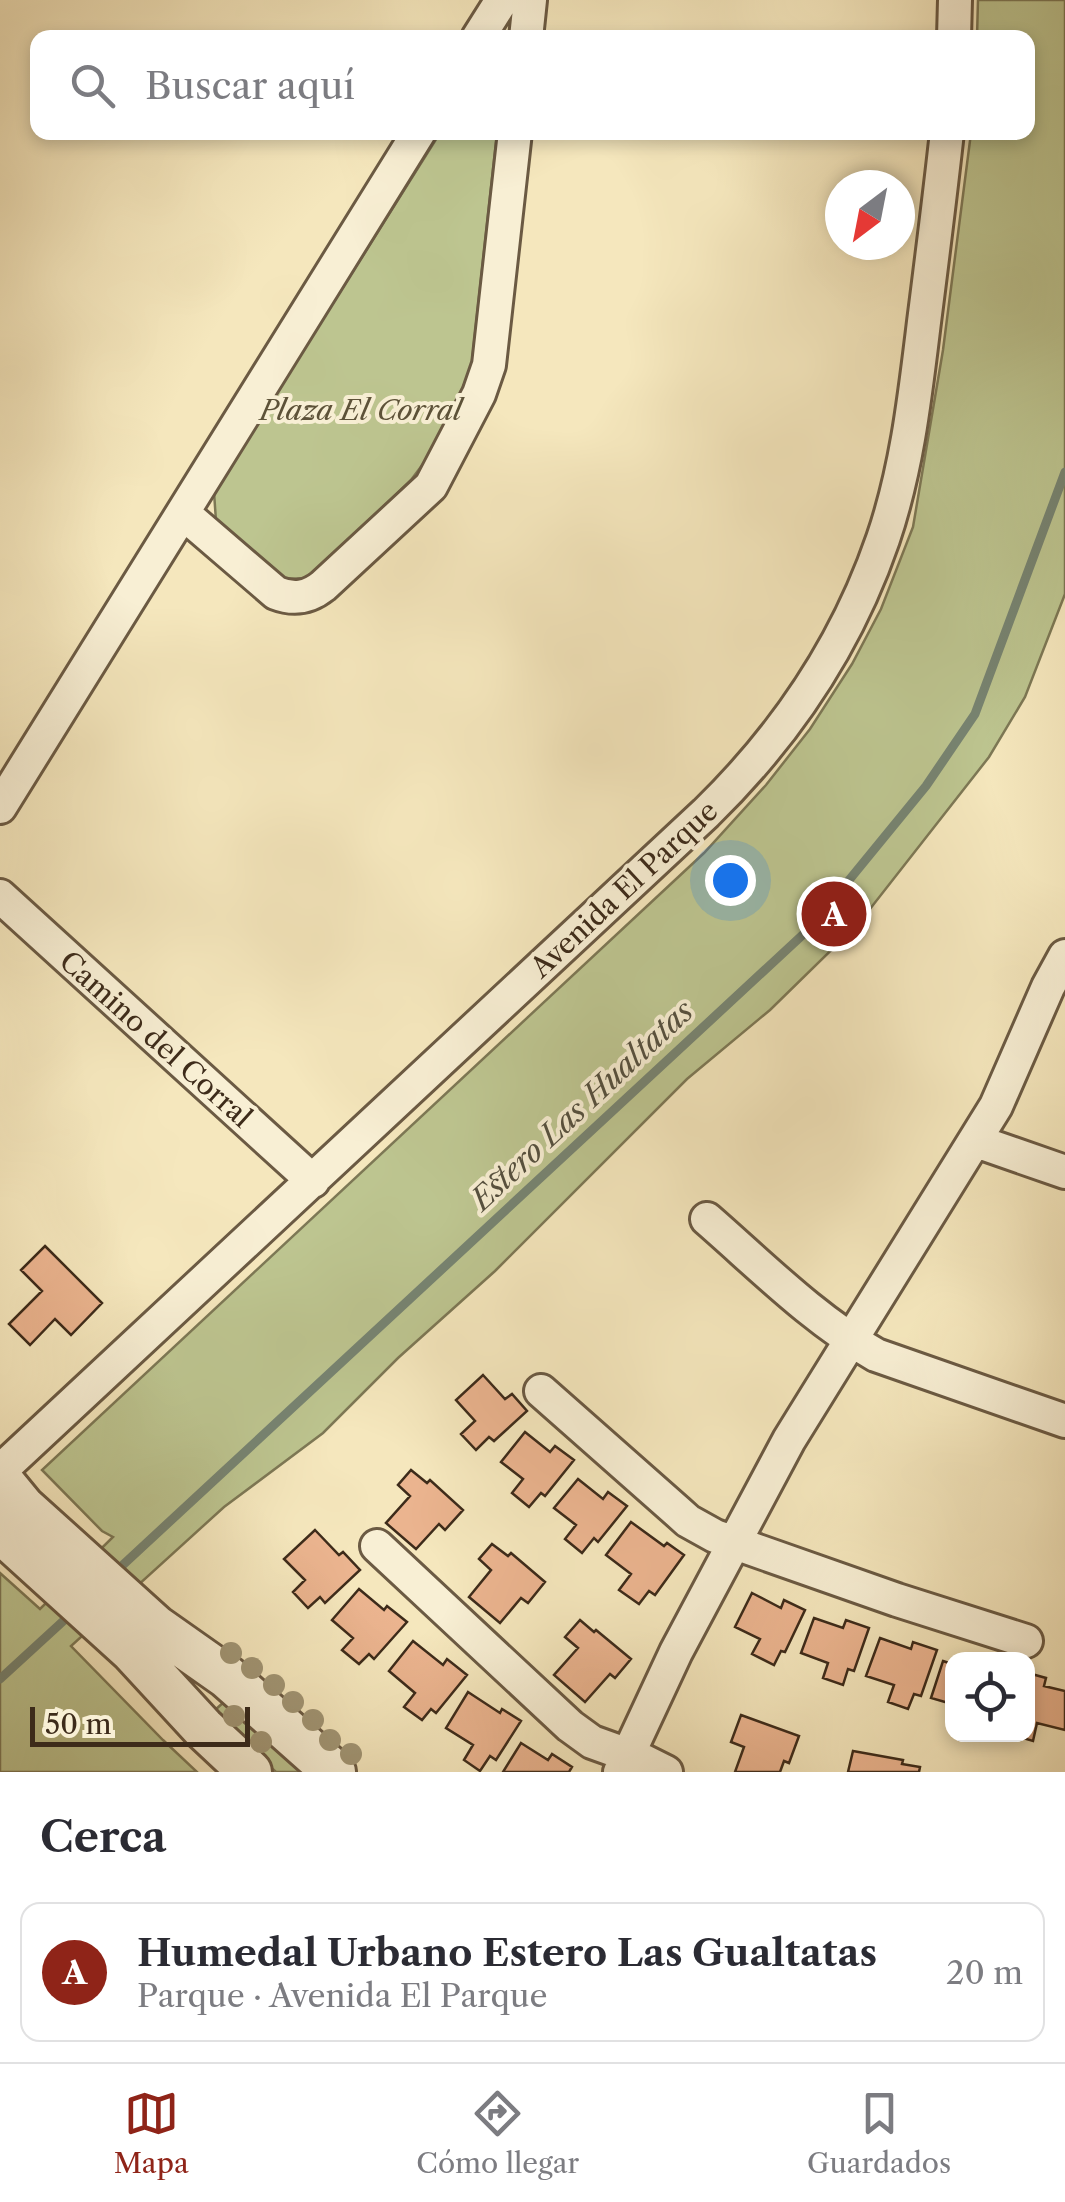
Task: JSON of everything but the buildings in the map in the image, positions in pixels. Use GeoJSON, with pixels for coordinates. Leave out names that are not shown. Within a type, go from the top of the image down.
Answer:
{"type":"FeatureCollection","features":[{"type":"Feature","properties":{"kind":"street"},"geometry":{"type":"LineString","coordinates":[[483,30],[502,0]]}},
{"type":"Feature","properties":{"kind":"street"},"geometry":{"type":"LineString","coordinates":[[527,30],[530,0]]}},
{"type":"Feature","properties":{"kind":"street"},"geometry":{"type":"LineString","coordinates":[[954,30],[955,0]]}},
{"type":"Feature","properties":{"kind":"street"},"geometry":{"type":"LineString","coordinates":[[0,807],[415,140]]}},
{"type":"Feature","properties":{"kind":"street"},"geometry":{"type":"LineString","coordinates":[[183,513],[276,592],[306,596],[323,586],[430,486],[479,394],[489,365],[514,140]]}},
{"type":"Feature","properties":{"kind":"street","name":"Avenida El Parque"},"geometry":{"type":"LineString","coordinates":[[0,1475],[732,787],[783,727],[828,658],[883,539],[910,436],[946,140]]}},
{"type":"Feature","properties":{"kind":"street","name":"Camino del Corral"},"geometry":{"type":"LineString","coordinates":[[0,896],[313,1181]]}},
{"type":"Feature","properties":{"kind":"street"},"geometry":{"type":"LineString","coordinates":[[623,1764],[650,1703],[789,1440],[976,1142],[1065,956]]}},
{"type":"Feature","properties":{"kind":"street"},"geometry":{"type":"LineString","coordinates":[[976,1142],[1065,1172]]}},
{"type":"Feature","properties":{"kind":"street"},"geometry":{"type":"LineString","coordinates":[[707,1219],[819,1316],[876,1355],[1065,1421]]}},
{"type":"Feature","properties":{"kind":"street"},"geometry":{"type":"LineString","coordinates":[[541,1391],[688,1521],[715,1536],[1026,1641]]}},
{"type":"Feature","properties":{"kind":"street"},"geometry":{"type":"LineString","coordinates":[[0,1475],[48,1551],[144,1639],[202,1728],[250,1772]]}},
{"type":"Feature","properties":{"kind":"street"},"geometry":{"type":"LineString","coordinates":[[0,1531],[48,1551]]}},
{"type":"Feature","properties":{"kind":"street"},"geometry":{"type":"LineString","coordinates":[[377,1546],[570,1726],[623,1764],[666,1772]]}},
{"type":"Feature","properties":{"kind":"street"},"geometry":{"type":"LineString","coordinates":[[144,1639],[227,1677],[334,1772]]}},
{"type":"Feature","properties":{"kind":"green space"},"geometry":{"type":"Polygon","coordinates":[[[978,0],[1065,0],[1065,594],[1025,697],[989,757],[859,923],[770,1010],[687,1079],[495,1271],[398,1358],[323,1433],[224,1507],[71,1646],[197,1772],[0,1772],[0,1573],[40,1609],[113,1537],[102,1531],[42,1470],[704,853],[810,729],[852,664],[881,609],[913,527],[943,350],[970,140],[1035,140],[1035,30],[977,30],[978,0]]]}},
{"type":"Feature","properties":{"kind":"green space","name":"Plaza El Corral"},"geometry":{"type":"Polygon","coordinates":[[[436,140],[496,140],[471,370],[432,452],[411,480],[309,578],[281,579],[216,521],[214,492],[436,140]]]}},
{"type":"Feature","properties":{"kind":"green space"},"geometry":{"type":"Polygon","coordinates":[[[224,1702],[310,1772],[276,1772],[218,1719],[215,1710],[224,1702]]]}},
{"type":"Feature","properties":{"kind":"waterway","name":"Estero Las Hualtatas"},"geometry":{"type":"LineString","coordinates":[[112,1575],[809,929],[926,786],[975,714],[1065,472]]}},
{"type":"Feature","properties":{"kind":"waterway","name":"Estero Las Hualtatas"},"geometry":{"type":"LineString","coordinates":[[0,1679],[72,1613]]}},
{"type":"Feature","properties":{"kind":"place","name":"Humedal Urbano Estero Las Gualtatas"},"geometry":{"type":"Point","coordinates":[834,914]}}]}
